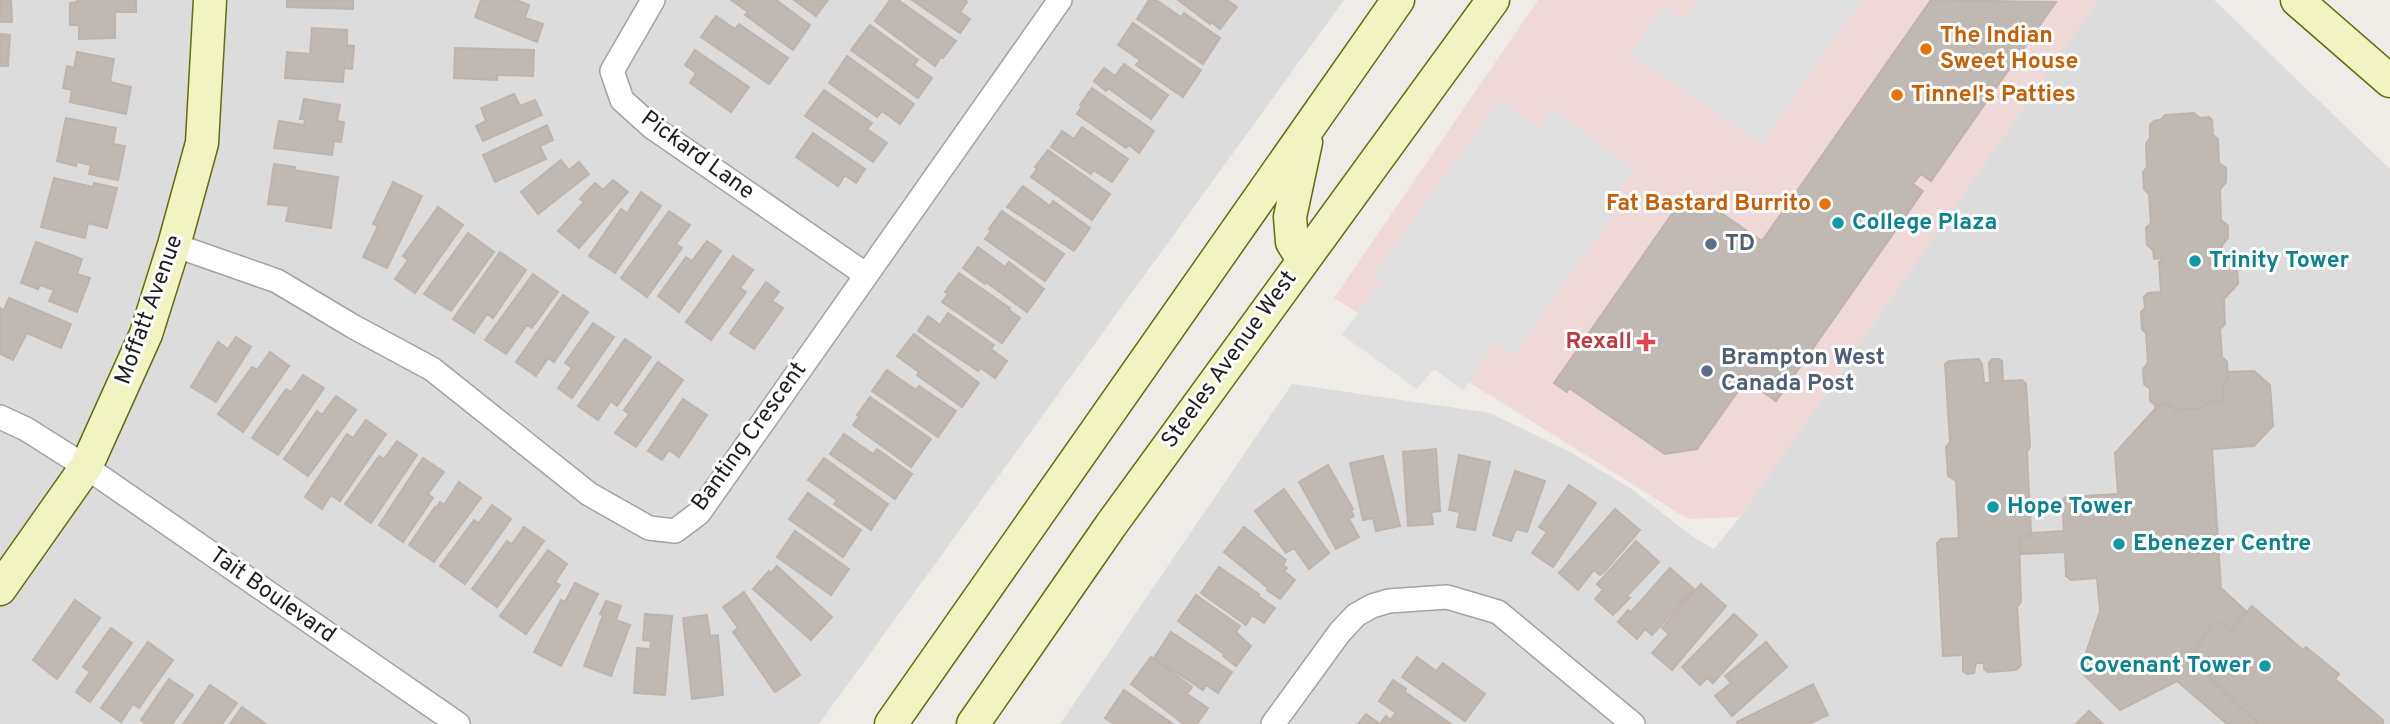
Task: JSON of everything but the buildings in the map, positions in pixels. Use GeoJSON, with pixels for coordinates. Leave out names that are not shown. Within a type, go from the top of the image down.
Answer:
{"type":"FeatureCollection","features":[{"type":"Feature","properties":{"kind":"main road","name":"Moffatt Avenue"},"geometry":{"type":"LineString","coordinates":[[0,589],[86,467],[146,334],[202,143],[210,0]]}},
{"type":"Feature","properties":{"kind":"main road"},"geometry":{"type":"LineString","coordinates":[[891,724],[1398,0]]}},
{"type":"Feature","properties":{"kind":"main road","name":"Steeles Avenue West"},"geometry":{"type":"LineString","coordinates":[[973,724],[1111,525],[1493,0]]}},
{"type":"Feature","properties":{"kind":"main road"},"geometry":{"type":"LineString","coordinates":[[2297,0],[2390,81]]}},
{"type":"Feature","properties":{"kind":"main road"},"geometry":{"type":"LineString","coordinates":[[1303,260],[1292,242],[1290,217],[1309,127]]}},
{"type":"Feature","properties":{"kind":"street","name":"Pickard Lane"},"geometry":{"type":"LineString","coordinates":[[653,0],[612,71],[622,100],[652,127],[865,274]]}},
{"type":"Feature","properties":{"kind":"street","name":"Banting Crescent"},"geometry":{"type":"LineString","coordinates":[[174,245],[277,281],[432,369],[589,494],[649,528],[674,531],[699,513],[1060,0]]}},
{"type":"Feature","properties":{"kind":"street","name":"Tait Boulevard"},"geometry":{"type":"LineString","coordinates":[[0,416],[86,467],[458,724]]}},
{"type":"Feature","properties":{"kind":"street"},"geometry":{"type":"LineString","coordinates":[[1273,724],[1340,632],[1356,615],[1389,601],[1447,597],[1498,611],[1633,724]]}},
{"type":"Feature","properties":{"kind":"shaded area"},"geometry":{"type":"Polygon","coordinates":[[[0,0],[1344,0],[819,724],[0,724],[0,0]]]}},
{"type":"Feature","properties":{"kind":"shaded area","name":"College Plaza"},"geometry":{"type":"Polygon","coordinates":[[[1538,0],[2098,0],[1740,517],[1688,519],[1334,298],[1538,0]]]}},
{"type":"Feature","properties":{"kind":"shaded area"},"geometry":{"type":"Polygon","coordinates":[[[1698,0],[1862,0],[1761,144],[1630,53],[1663,6],[1684,20],[1698,0]]]}},
{"type":"Feature","properties":{"kind":"shaded area"},"geometry":{"type":"Polygon","coordinates":[[[2098,0],[2214,0],[2390,169],[2390,724],[1060,724],[1292,384],[1490,413],[1572,453],[1630,488],[1692,536],[1714,549],[1740,517],[2098,0]]]}},
{"type":"Feature","properties":{"kind":"shaded area"},"geometry":{"type":"Polygon","coordinates":[[[1500,99],[1539,128],[1551,109],[1634,169],[1621,186],[1612,216],[1515,355],[1495,343],[1463,391],[1436,370],[1432,371],[1417,389],[1342,335],[1377,287],[1389,290],[1389,287],[1372,276],[1500,99]]]}},
{"type":"Feature","properties":{"kind":"place","name":"The Indian Sweet House"},"geometry":{"type":"Point","coordinates":[1926,49]}},
{"type":"Feature","properties":{"kind":"place","name":"Tinnel's Patties"},"geometry":{"type":"Point","coordinates":[1897,95]}},
{"type":"Feature","properties":{"kind":"place","name":"Fat Bastard Burrito"},"geometry":{"type":"Point","coordinates":[1825,204]}},
{"type":"Feature","properties":{"kind":"place","name":"College Plaza"},"geometry":{"type":"Point","coordinates":[1838,223]}},
{"type":"Feature","properties":{"kind":"place","name":"TD"},"geometry":{"type":"Point","coordinates":[1711,244]}},
{"type":"Feature","properties":{"kind":"place","name":"Trinity Tower"},"geometry":{"type":"Point","coordinates":[2195,261]}},
{"type":"Feature","properties":{"kind":"place","name":"Rexall"},"geometry":{"type":"Point","coordinates":[1646,342]}},
{"type":"Feature","properties":{"kind":"place","name":"Brampton West Canada Post"},"geometry":{"type":"Point","coordinates":[1707,371]}},
{"type":"Feature","properties":{"kind":"place","name":"Hope Tower"},"geometry":{"type":"Point","coordinates":[1993,507]}},
{"type":"Feature","properties":{"kind":"place","name":"Ebenezer Centre"},"geometry":{"type":"Point","coordinates":[2119,544]}},
{"type":"Feature","properties":{"kind":"place","name":"Covenant Tower"},"geometry":{"type":"Point","coordinates":[2265,666]}}]}
